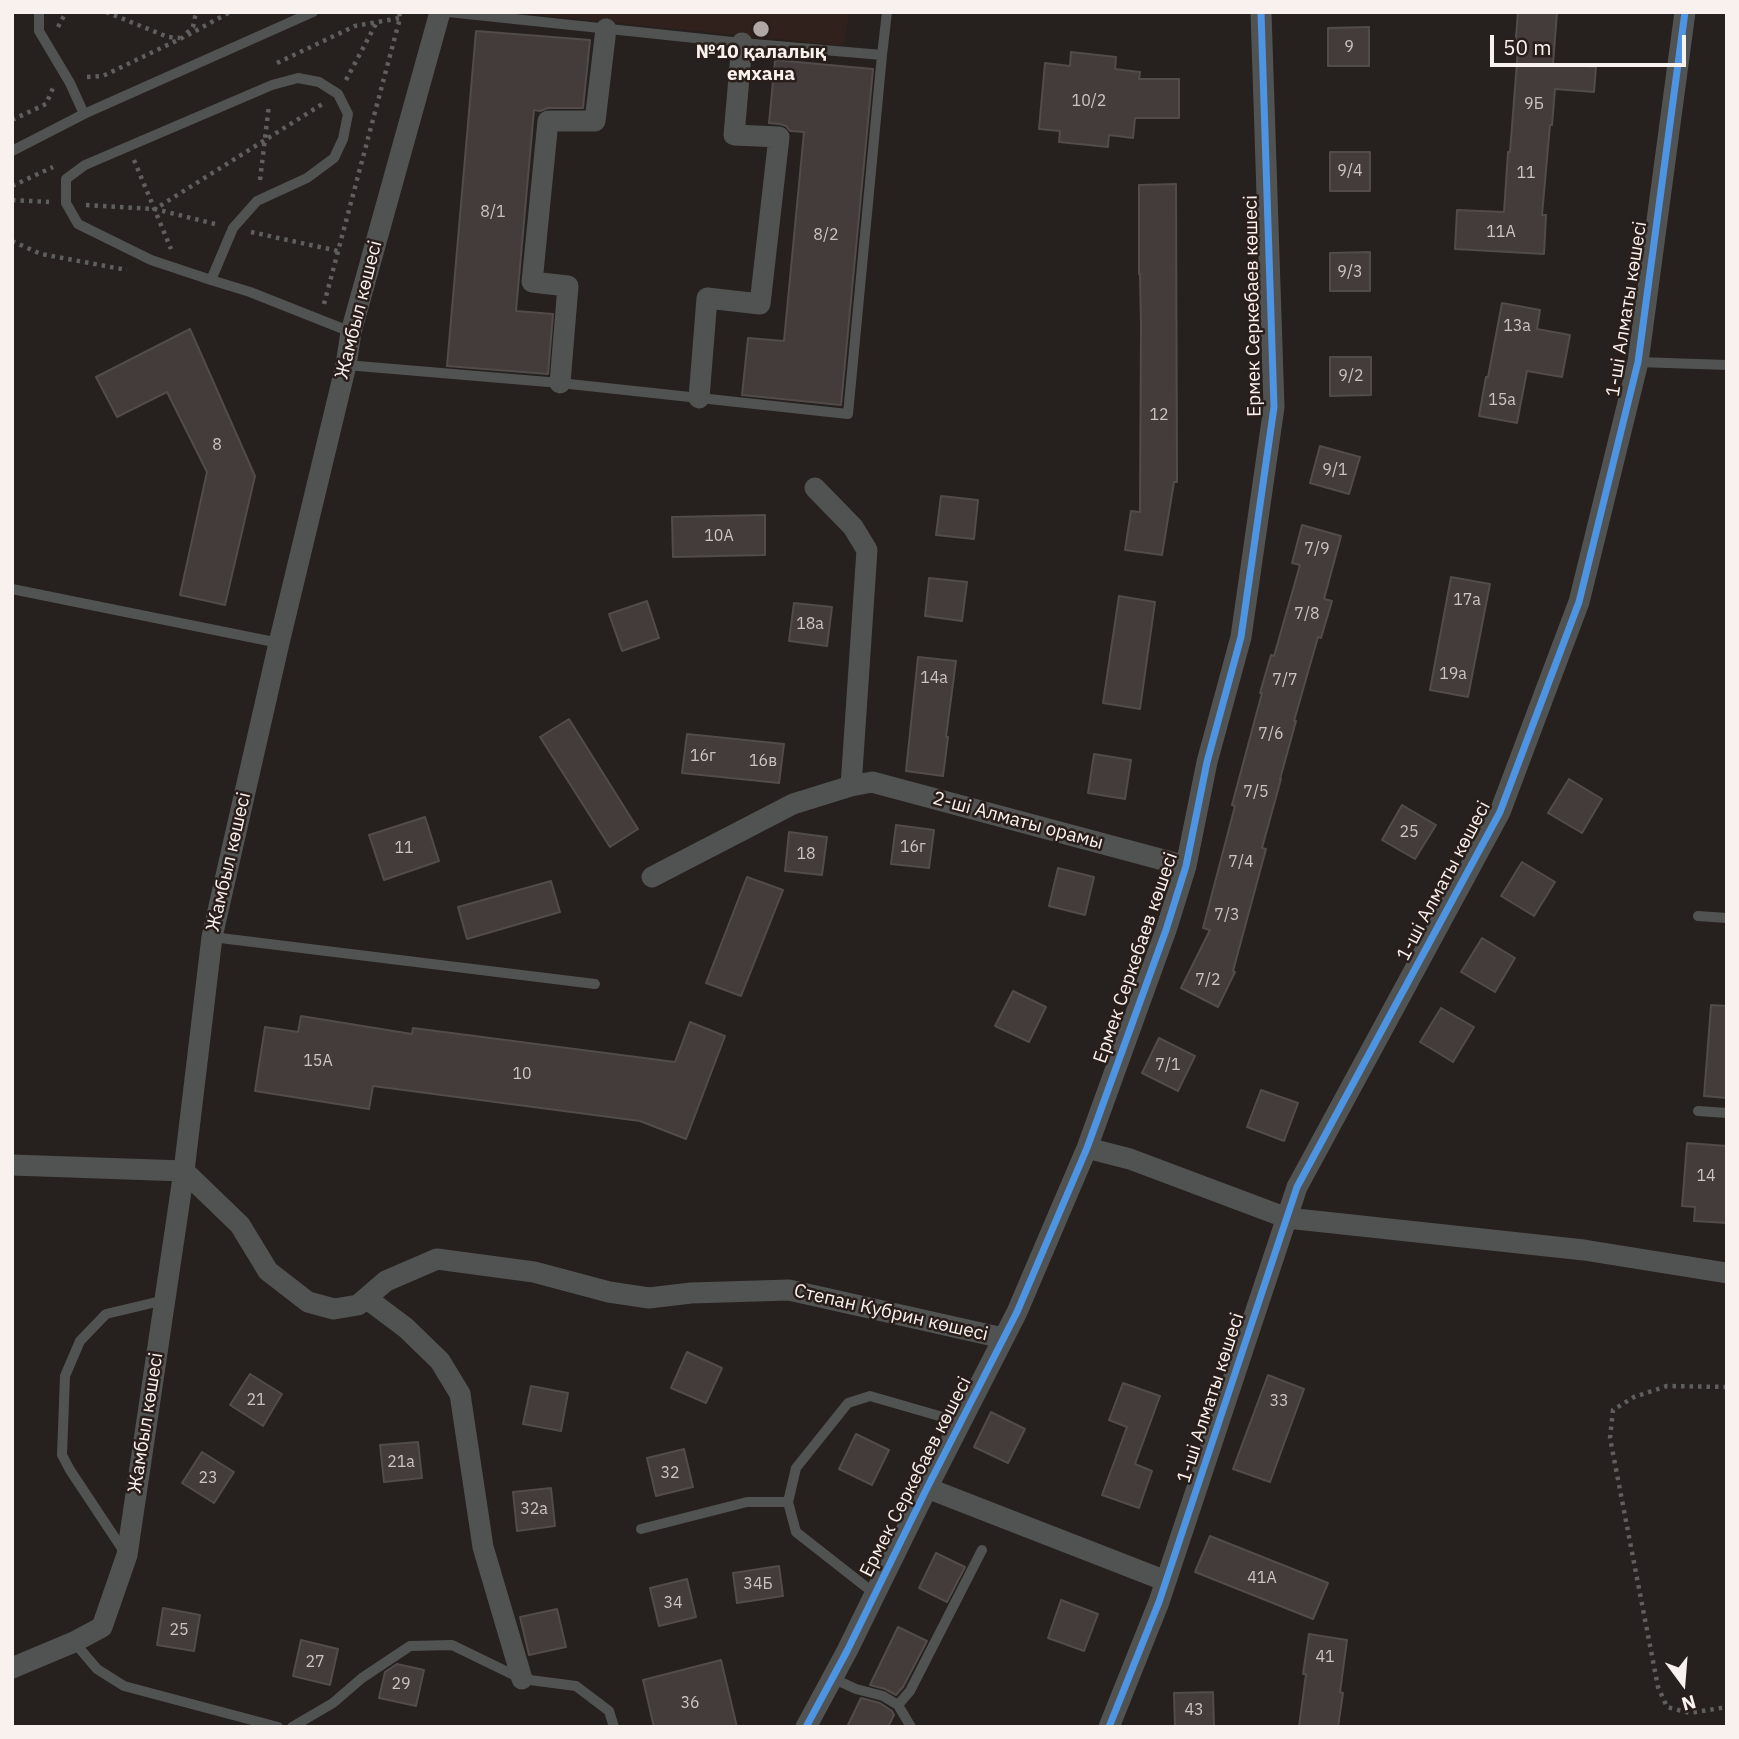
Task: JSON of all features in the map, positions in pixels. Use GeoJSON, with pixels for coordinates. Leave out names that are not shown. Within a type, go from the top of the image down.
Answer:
{"type":"FeatureCollection","features":[{"type":"Feature","properties":{"kind":"street","name":"Жамбыл көшесі"},"geometry":{"type":"LineString","coordinates":[[12,1668],[102,1627],[127,1555],[184,1171],[212,937],[346,365],[351,332],[440,12]]}},
{"type":"Feature","properties":{"kind":"street","name":"Ермек Серкебаев көшесі"},"geometry":{"type":"LineString","coordinates":[[806,1727],[876,1594],[1017,1312],[1087,1148],[1186,866],[1208,762],[1241,637],[1274,407],[1261,12]]}},
{"type":"Feature","properties":{"kind":"street","name":"1-ші Алматы көшесі"},"geometry":{"type":"LineString","coordinates":[[1109,1727],[1159,1602],[1297,1187],[1500,812],[1579,602],[1638,362],[1685,12]]}},
{"type":"Feature","properties":{"kind":"street"},"geometry":{"type":"LineString","coordinates":[[560,383],[568,286],[532,282],[548,121],[595,121],[606,29]]}},
{"type":"Feature","properties":{"kind":"street"},"geometry":{"type":"LineString","coordinates":[[699,398],[707,298],[760,304],[779,137],[734,135],[742,43]]}},
{"type":"Feature","properties":{"kind":"street"},"geometry":{"type":"LineString","coordinates":[[815,488],[852,527],[867,550],[850,786]]}},
{"type":"Feature","properties":{"kind":"street","name":"2-ші Алматы орамы"},"geometry":{"type":"LineString","coordinates":[[652,877],[793,804],[872,782],[1186,866]]}},
{"type":"Feature","properties":{"kind":"street"},"geometry":{"type":"LineString","coordinates":[[1087,1148],[1130,1159],[1287,1218],[1584,1250],[1727,1273]]}},
{"type":"Feature","properties":{"kind":"street"},"geometry":{"type":"LineString","coordinates":[[12,1165],[184,1171]]}},
{"type":"Feature","properties":{"kind":"street","name":"Степан Кубрин көшесі"},"geometry":{"type":"LineString","coordinates":[[184,1171],[240,1225],[268,1271],[308,1302],[334,1308],[358,1305],[386,1281],[437,1259],[534,1272],[609,1292],[649,1298],[691,1293],[789,1290],[1003,1338]]}},
{"type":"Feature","properties":{"kind":"street"},"geometry":{"type":"LineString","coordinates":[[366,1298],[406,1328],[440,1361],[460,1394],[483,1547],[522,1679]]}},
{"type":"Feature","properties":{"kind":"street"},"geometry":{"type":"LineString","coordinates":[[927,1488],[1166,1581]]}},
{"type":"Feature","properties":{"kind":"lane"},"geometry":{"type":"LineString","coordinates":[[38,12],[39,31],[70,83],[84,114]]}},
{"type":"Feature","properties":{"kind":"lane"},"geometry":{"type":"LineString","coordinates":[[12,150],[84,114],[313,12]]}},
{"type":"Feature","properties":{"kind":"lane"},"geometry":{"type":"LineString","coordinates":[[448,12],[882,55]]}},
{"type":"Feature","properties":{"kind":"lane"},"geometry":{"type":"LineString","coordinates":[[346,365],[560,383],[848,414],[887,12]]}},
{"type":"Feature","properties":{"kind":"lane"},"geometry":{"type":"LineString","coordinates":[[211,280],[233,228],[257,201],[307,178],[334,158],[344,139],[348,114],[338,94],[318,82],[298,78],[272,85],[85,165],[66,179],[66,203],[78,224],[150,260],[179,270],[211,280],[250,292],[351,332]]}},
{"type":"Feature","properties":{"kind":"lane"},"geometry":{"type":"LineString","coordinates":[[1638,362],[1727,365]]}},
{"type":"Feature","properties":{"kind":"lane"},"geometry":{"type":"LineString","coordinates":[[12,589],[279,643]]}},
{"type":"Feature","properties":{"kind":"lane"},"geometry":{"type":"LineString","coordinates":[[1698,916],[1727,918]]}},
{"type":"Feature","properties":{"kind":"lane"},"geometry":{"type":"LineString","coordinates":[[212,937],[595,984]]}},
{"type":"Feature","properties":{"kind":"lane"},"geometry":{"type":"LineString","coordinates":[[1698,1111],[1727,1113]]}},
{"type":"Feature","properties":{"kind":"lane"},"geometry":{"type":"LineString","coordinates":[[127,1555],[62,1455],[65,1376],[80,1341],[106,1314],[165,1300]]}},
{"type":"Feature","properties":{"kind":"lane"},"geometry":{"type":"LineString","coordinates":[[876,1594],[796,1532],[788,1502],[796,1468],[848,1403],[870,1396],[960,1422]]}},
{"type":"Feature","properties":{"kind":"lane"},"geometry":{"type":"LineString","coordinates":[[641,1530],[747,1502],[788,1502]]}},
{"type":"Feature","properties":{"kind":"lane"},"geometry":{"type":"LineString","coordinates":[[898,1705],[910,1690],[982,1550]]}},
{"type":"Feature","properties":{"kind":"lane"},"geometry":{"type":"LineString","coordinates":[[74,1642],[97,1669],[124,1686],[278,1727]]}},
{"type":"Feature","properties":{"kind":"lane"},"geometry":{"type":"LineString","coordinates":[[292,1727],[333,1703],[362,1678],[410,1646],[452,1645],[522,1679],[576,1686],[609,1711],[614,1727]]}},
{"type":"Feature","properties":{"kind":"lane"},"geometry":{"type":"LineString","coordinates":[[832,1678],[856,1689],[883,1696],[898,1705],[911,1727]]}},
{"type":"Feature","properties":{"kind":"path"},"geometry":{"type":"LineString","coordinates":[[63,38],[58,28],[66,12]]}},
{"type":"Feature","properties":{"kind":"path"},"geometry":{"type":"LineString","coordinates":[[106,12],[168,37],[181,38],[193,27],[196,12]]}},
{"type":"Feature","properties":{"kind":"path"},"geometry":{"type":"LineString","coordinates":[[80,69],[88,77],[103,76],[230,12]]}},
{"type":"Feature","properties":{"kind":"path"},"geometry":{"type":"LineString","coordinates":[[320,319],[400,19],[399,12]]}},
{"type":"Feature","properties":{"kind":"path"},"geometry":{"type":"LineString","coordinates":[[155,209],[338,94],[377,22]]}},
{"type":"Feature","properties":{"kind":"path"},"geometry":{"type":"LineString","coordinates":[[12,120],[46,104],[55,83]]}},
{"type":"Feature","properties":{"kind":"path"},"geometry":{"type":"LineString","coordinates":[[257,201],[272,85]]}},
{"type":"Feature","properties":{"kind":"path"},"geometry":{"type":"LineString","coordinates":[[128,146],[179,270]]}},
{"type":"Feature","properties":{"kind":"path"},"geometry":{"type":"LineString","coordinates":[[12,200],[155,209],[338,251]]}},
{"type":"Feature","properties":{"kind":"path"},"geometry":{"type":"LineString","coordinates":[[12,241],[41,254],[126,270],[150,260]]}},
{"type":"Feature","properties":{"kind":"path"},"geometry":{"type":"LineString","coordinates":[[1727,1387],[1667,1386],[1634,1397],[1613,1410],[1610,1437],[1658,1687],[1667,1707],[1690,1713],[1727,1707]]}},
{"type":"Feature","properties":{"kind":"shaded area","name":"№10 қалалық емхана"},"geometry":{"type":"Polygon","coordinates":[[[509,12],[849,12],[844,46],[509,12]]]}},
{"type":"Feature","properties":{"kind":"building"},"geometry":{"type":"Polygon","coordinates":[[[1518,12],[1557,12],[1553,64],[1596,67],[1594,92],[1555,89],[1542,215],[1546,215],[1544,254],[1455,249],[1457,210],[1504,212],[1518,49],[1515,49],[1518,12]]]}},
{"type":"Feature","properties":{"kind":"building"},"geometry":{"type":"Polygon","coordinates":[[[1369,27],[1369,66],[1328,66],[1328,28],[1369,27]]]}},
{"type":"Feature","properties":{"kind":"building"},"geometry":{"type":"Polygon","coordinates":[[[476,31],[590,40],[583,108],[534,110],[516,311],[553,314],[548,374],[447,366],[476,31]]]}},
{"type":"Feature","properties":{"kind":"building"},"geometry":{"type":"Polygon","coordinates":[[[1071,52],[1116,57],[1115,69],[1140,72],[1139,79],[1179,79],[1179,118],[1135,118],[1133,138],[1109,135],[1108,147],[1059,142],[1060,131],[1039,129],[1045,63],[1070,66],[1071,52]]]}},
{"type":"Feature","properties":{"kind":"building"},"geometry":{"type":"Polygon","coordinates":[[[775,60],[873,69],[841,405],[742,395],[748,338],[784,341],[804,132],[790,131],[786,126],[769,123],[775,60]]]}},
{"type":"Feature","properties":{"kind":"building"},"geometry":{"type":"Polygon","coordinates":[[[1330,152],[1370,152],[1370,191],[1330,191],[1330,152]]]}},
{"type":"Feature","properties":{"kind":"building"},"geometry":{"type":"Polygon","coordinates":[[[1176,184],[1177,482],[1174,482],[1162,555],[1125,550],[1131,511],[1140,512],[1139,185],[1176,184]]]}},
{"type":"Feature","properties":{"kind":"building"},"geometry":{"type":"Polygon","coordinates":[[[1370,252],[1370,291],[1330,291],[1330,253],[1370,252]]]}},
{"type":"Feature","properties":{"kind":"building"},"geometry":{"type":"Polygon","coordinates":[[[1502,303],[1540,310],[1537,329],[1570,335],[1562,377],[1527,371],[1517,423],[1479,416],[1502,303]]]}},
{"type":"Feature","properties":{"kind":"building"},"geometry":{"type":"Polygon","coordinates":[[[190,329],[255,476],[225,605],[180,595],[207,472],[167,392],[117,417],[96,377],[190,329]]]}},
{"type":"Feature","properties":{"kind":"building"},"geometry":{"type":"Polygon","coordinates":[[[1330,357],[1371,357],[1371,395],[1330,396],[1330,357]]]}},
{"type":"Feature","properties":{"kind":"building"},"geometry":{"type":"Polygon","coordinates":[[[1320,446],[1360,457],[1349,494],[1310,483],[1320,446]]]}},
{"type":"Feature","properties":{"kind":"building"},"geometry":{"type":"Polygon","coordinates":[[[941,496],[978,500],[974,539],[936,535],[941,496]]]}},
{"type":"Feature","properties":{"kind":"building"},"geometry":{"type":"Polygon","coordinates":[[[765,515],[765,555],[673,557],[672,517],[765,515]]]}},
{"type":"Feature","properties":{"kind":"building"},"geometry":{"type":"Polygon","coordinates":[[[1302,525],[1341,536],[1324,599],[1332,601],[1321,638],[1318,637],[1294,721],[1262,848],[1266,849],[1233,971],[1235,972],[1218,1007],[1181,988],[1210,930],[1203,928],[1235,806],[1232,805],[1260,693],[1271,655],[1274,656],[1300,565],[1292,563],[1302,525]]]}},
{"type":"Feature","properties":{"kind":"building"},"geometry":{"type":"Polygon","coordinates":[[[1451,577],[1490,584],[1468,697],[1430,690],[1451,577]]]}},
{"type":"Feature","properties":{"kind":"building"},"geometry":{"type":"Polygon","coordinates":[[[929,578],[967,582],[962,621],[925,616],[929,578]]]}},
{"type":"Feature","properties":{"kind":"building"},"geometry":{"type":"Polygon","coordinates":[[[1119,596],[1155,602],[1140,709],[1103,703],[1119,596]]]}},
{"type":"Feature","properties":{"kind":"building"},"geometry":{"type":"Polygon","coordinates":[[[647,601],[659,638],[622,651],[609,614],[647,601]]]}},
{"type":"Feature","properties":{"kind":"building"},"geometry":{"type":"Polygon","coordinates":[[[794,603],[832,607],[827,646],[789,641],[794,603]]]}},
{"type":"Feature","properties":{"kind":"building"},"geometry":{"type":"Polygon","coordinates":[[[918,657],[956,661],[943,776],[906,771],[918,657]]]}},
{"type":"Feature","properties":{"kind":"building"},"geometry":{"type":"Polygon","coordinates":[[[569,719],[638,829],[610,847],[540,737],[569,719]]]}},
{"type":"Feature","properties":{"kind":"building"},"geometry":{"type":"Polygon","coordinates":[[[687,734],[784,744],[779,783],[682,773],[687,734]]]}},
{"type":"Feature","properties":{"kind":"building"},"geometry":{"type":"Polygon","coordinates":[[[1094,754],[1131,760],[1125,799],[1088,793],[1094,754]]]}},
{"type":"Feature","properties":{"kind":"building"},"geometry":{"type":"Polygon","coordinates":[[[1569,779],[1602,799],[1582,833],[1548,813],[1569,779]]]}},
{"type":"Feature","properties":{"kind":"building"},"geometry":{"type":"Polygon","coordinates":[[[1402,805],[1436,825],[1415,859],[1382,840],[1402,805]]]}},
{"type":"Feature","properties":{"kind":"building"},"geometry":{"type":"Polygon","coordinates":[[[425,817],[439,861],[384,880],[369,835],[425,817]]]}},
{"type":"Feature","properties":{"kind":"building"},"geometry":{"type":"Polygon","coordinates":[[[896,825],[934,830],[929,868],[891,864],[896,825]]]}},
{"type":"Feature","properties":{"kind":"building"},"geometry":{"type":"Polygon","coordinates":[[[789,832],[827,837],[822,875],[785,871],[789,832]]]}},
{"type":"Feature","properties":{"kind":"building"},"geometry":{"type":"Polygon","coordinates":[[[1522,862],[1555,882],[1534,916],[1501,896],[1522,862]]]}},
{"type":"Feature","properties":{"kind":"building"},"geometry":{"type":"Polygon","coordinates":[[[1058,868],[1094,877],[1085,915],[1049,906],[1058,868]]]}},
{"type":"Feature","properties":{"kind":"building"},"geometry":{"type":"Polygon","coordinates":[[[747,877],[783,890],[741,996],[706,983],[747,877]]]}},
{"type":"Feature","properties":{"kind":"building"},"geometry":{"type":"Polygon","coordinates":[[[551,881],[560,912],[467,939],[458,907],[551,881]]]}},
{"type":"Feature","properties":{"kind":"building"},"geometry":{"type":"Polygon","coordinates":[[[1482,938],[1515,958],[1495,992],[1461,972],[1482,938]]]}},
{"type":"Feature","properties":{"kind":"building"},"geometry":{"type":"Polygon","coordinates":[[[1013,991],[1046,1007],[1029,1042],[995,1026],[1013,991]]]}},
{"type":"Feature","properties":{"kind":"building"},"geometry":{"type":"Polygon","coordinates":[[[1711,1005],[1727,1006],[1727,1098],[1704,1096],[1711,1005]]]}},
{"type":"Feature","properties":{"kind":"building"},"geometry":{"type":"Polygon","coordinates":[[[1441,1008],[1474,1027],[1453,1062],[1420,1042],[1441,1008]]]}},
{"type":"Feature","properties":{"kind":"building"},"geometry":{"type":"Polygon","coordinates":[[[301,1016],[412,1034],[413,1028],[675,1062],[690,1022],[725,1036],[686,1139],[640,1121],[373,1086],[369,1109],[255,1091],[265,1027],[298,1032],[301,1016]]]}},
{"type":"Feature","properties":{"kind":"building"},"geometry":{"type":"Polygon","coordinates":[[[1159,1038],[1195,1056],[1178,1091],[1142,1073],[1159,1038]]]}},
{"type":"Feature","properties":{"kind":"building"},"geometry":{"type":"Polygon","coordinates":[[[1261,1090],[1298,1103],[1284,1141],[1247,1127],[1261,1090]]]}},
{"type":"Feature","properties":{"kind":"building"},"geometry":{"type":"Polygon","coordinates":[[[1687,1143],[1727,1146],[1727,1223],[1694,1221],[1695,1207],[1682,1206],[1687,1143]]]}},
{"type":"Feature","properties":{"kind":"building"},"geometry":{"type":"Polygon","coordinates":[[[687,1352],[722,1368],[706,1403],[671,1388],[687,1352]]]}},
{"type":"Feature","properties":{"kind":"building"},"geometry":{"type":"Polygon","coordinates":[[[250,1374],[282,1394],[263,1426],[230,1405],[250,1374]]]}},
{"type":"Feature","properties":{"kind":"building"},"geometry":{"type":"Polygon","coordinates":[[[1268,1375],[1304,1389],[1270,1482],[1233,1469],[1268,1375]]]}},
{"type":"Feature","properties":{"kind":"building"},"geometry":{"type":"Polygon","coordinates":[[[1123,1383],[1160,1396],[1135,1464],[1152,1471],[1139,1508],[1102,1495],[1127,1427],[1109,1420],[1123,1383]]]}},
{"type":"Feature","properties":{"kind":"building"},"geometry":{"type":"Polygon","coordinates":[[[531,1386],[568,1393],[561,1431],[523,1424],[531,1386]]]}},
{"type":"Feature","properties":{"kind":"building"},"geometry":{"type":"Polygon","coordinates":[[[991,1412],[1025,1429],[1008,1463],[974,1447],[991,1412]]]}},
{"type":"Feature","properties":{"kind":"building"},"geometry":{"type":"Polygon","coordinates":[[[856,1434],[889,1450],[872,1485],[839,1469],[856,1434]]]}},
{"type":"Feature","properties":{"kind":"building"},"geometry":{"type":"Polygon","coordinates":[[[418,1442],[422,1478],[384,1482],[380,1445],[418,1442]]]}},
{"type":"Feature","properties":{"kind":"building"},"geometry":{"type":"Polygon","coordinates":[[[684,1449],[693,1487],[656,1496],[647,1458],[684,1449]]]}},
{"type":"Feature","properties":{"kind":"building"},"geometry":{"type":"Polygon","coordinates":[[[202,1452],[234,1472],[214,1503],[182,1483],[202,1452]]]}},
{"type":"Feature","properties":{"kind":"building"},"geometry":{"type":"Polygon","coordinates":[[[551,1488],[555,1526],[517,1531],[513,1492],[551,1488]]]}},
{"type":"Feature","properties":{"kind":"building"},"geometry":{"type":"Polygon","coordinates":[[[1210,1536],[1328,1583],[1313,1619],[1195,1572],[1210,1536]]]}},
{"type":"Feature","properties":{"kind":"building"},"geometry":{"type":"Polygon","coordinates":[[[936,1553],[965,1567],[947,1602],[919,1588],[936,1553]]]}},
{"type":"Feature","properties":{"kind":"building"},"geometry":{"type":"Polygon","coordinates":[[[779,1566],[783,1596],[737,1603],[733,1573],[779,1566]]]}},
{"type":"Feature","properties":{"kind":"building"},"geometry":{"type":"Polygon","coordinates":[[[687,1579],[696,1617],[659,1626],[650,1588],[687,1579]]]}},
{"type":"Feature","properties":{"kind":"building"},"geometry":{"type":"Polygon","coordinates":[[[1061,1600],[1098,1614],[1084,1651],[1048,1638],[1061,1600]]]}},
{"type":"Feature","properties":{"kind":"building"},"geometry":{"type":"Polygon","coordinates":[[[163,1608],[200,1615],[194,1651],[157,1645],[163,1608]]]}},
{"type":"Feature","properties":{"kind":"building"},"geometry":{"type":"Polygon","coordinates":[[[557,1609],[566,1647],[529,1655],[520,1617],[557,1609]]]}},
{"type":"Feature","properties":{"kind":"building"},"geometry":{"type":"Polygon","coordinates":[[[898,1627],[927,1641],[896,1695],[870,1685],[898,1627]]]}},
{"type":"Feature","properties":{"kind":"building"},"geometry":{"type":"Polygon","coordinates":[[[1309,1634],[1347,1640],[1338,1727],[1299,1727],[1309,1634]]]}},
{"type":"Feature","properties":{"kind":"building"},"geometry":{"type":"Polygon","coordinates":[[[301,1640],[338,1649],[330,1685],[293,1676],[301,1640]]]}},
{"type":"Feature","properties":{"kind":"building"},"geometry":{"type":"Polygon","coordinates":[[[721,1660],[737,1727],[654,1727],[643,1680],[721,1660]]]}},
{"type":"Feature","properties":{"kind":"building"},"geometry":{"type":"Polygon","coordinates":[[[397,1664],[424,1670],[416,1706],[379,1698],[385,1672],[397,1664]]]}},
{"type":"Feature","properties":{"kind":"building"},"geometry":{"type":"Polygon","coordinates":[[[1213,1692],[1214,1727],[1175,1727],[1174,1693],[1213,1692]]]}},
{"type":"Feature","properties":{"kind":"building"},"geometry":{"type":"Polygon","coordinates":[[[861,1698],[880,1703],[892,1711],[894,1715],[888,1727],[847,1727],[861,1698]]]}},
{"type":"Feature","properties":{"kind":"cycle path"},"geometry":{"type":"LineString","coordinates":[[806,1727],[847,1651],[1017,1312],[1087,1148],[1166,930],[1186,866],[1207,762],[1241,637],[1274,407],[1261,12]]}},
{"type":"Feature","properties":{"kind":"cycle path"},"geometry":{"type":"LineString","coordinates":[[1109,1727],[1159,1602],[1297,1187],[1500,812],[1579,602],[1638,362],[1685,12]]}},
{"type":"Feature","properties":{"kind":"place","name":"№10 қалалық емхана"},"geometry":{"type":"Point","coordinates":[761,29]}}]}
